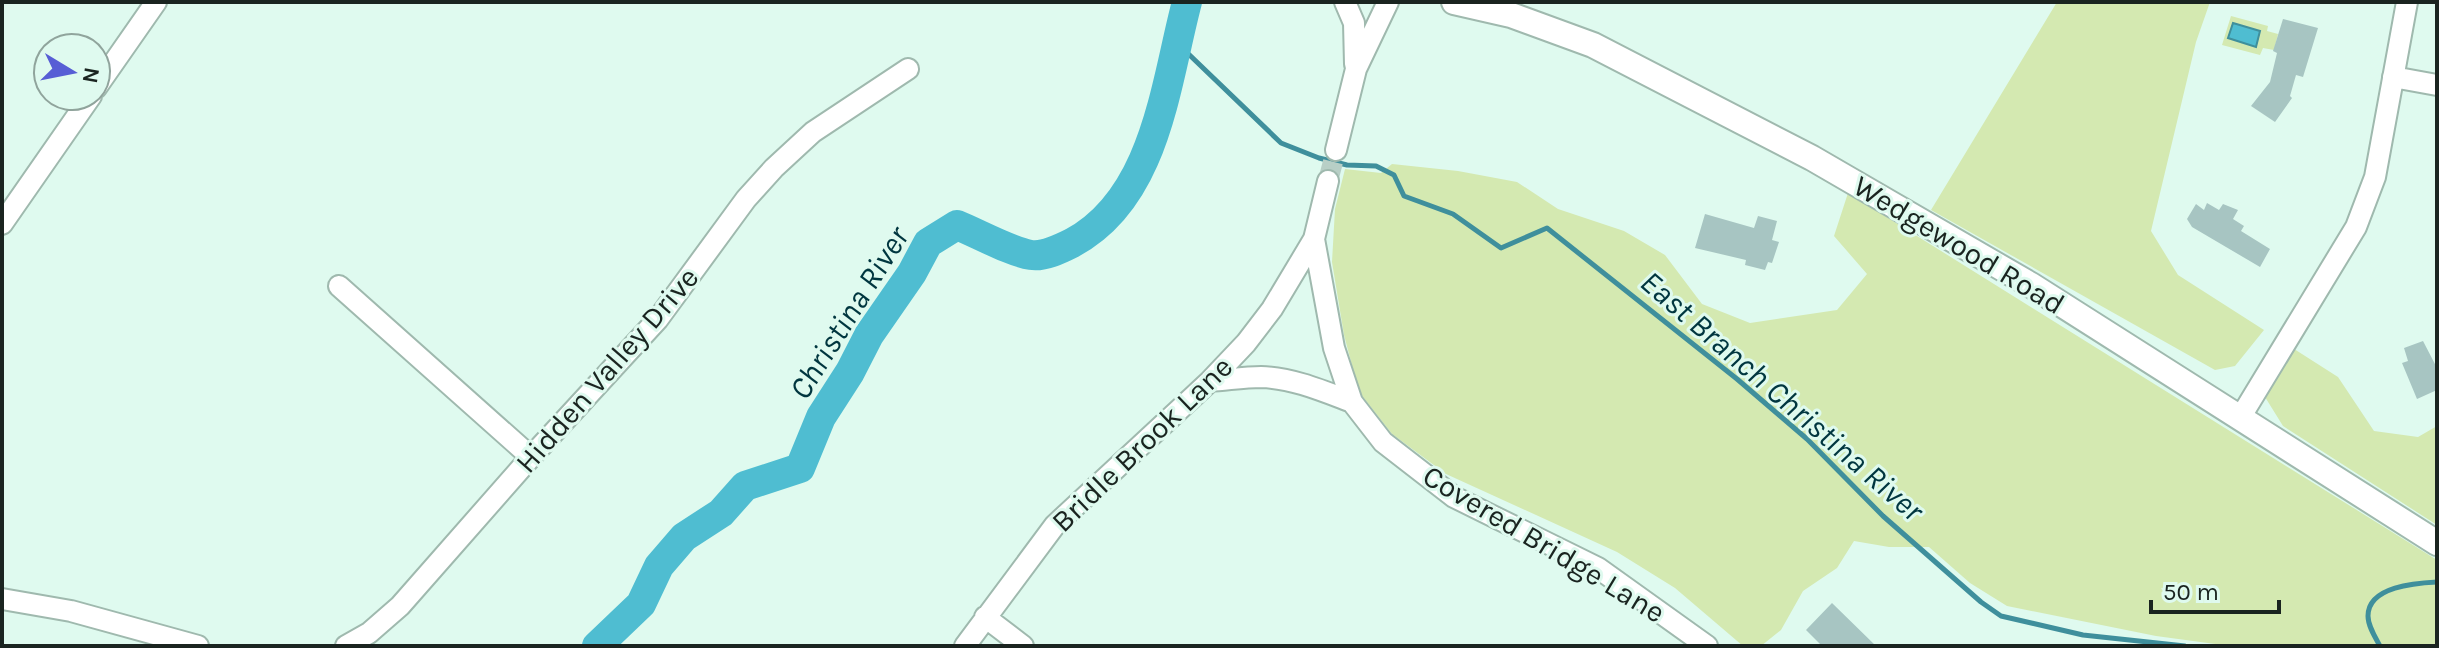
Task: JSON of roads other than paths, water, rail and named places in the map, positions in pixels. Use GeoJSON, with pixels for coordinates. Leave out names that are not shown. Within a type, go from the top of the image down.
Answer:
{"type":"FeatureCollection","features":[{"type":"Feature","properties":{"kind":"street"},"geometry":{"type":"LineString","coordinates":[[112,65],[156,2]]}},
{"type":"Feature","properties":{"kind":"street"},"geometry":{"type":"LineString","coordinates":[[1345,2],[1354,23],[1356,69]]}},
{"type":"Feature","properties":{"kind":"street"},"geometry":{"type":"LineString","coordinates":[[1336,150],[1356,69],[1388,2]]}},
{"type":"Feature","properties":{"kind":"street","name":"Wedgewood Road"},"geometry":{"type":"LineString","coordinates":[[1454,2],[1511,15],[1593,45],[1812,158],[2031,285],[2437,543]]}},
{"type":"Feature","properties":{"kind":"street"},"geometry":{"type":"LineString","coordinates":[[2240,418],[2356,227],[2375,177],[2407,2]]}},
{"type":"Feature","properties":{"kind":"street","name":"Hidden Valley Drive"},"geometry":{"type":"LineString","coordinates":[[346,646],[369,633],[400,606],[658,319],[746,199],[774,168],[813,132],[908,69]]}},
{"type":"Feature","properties":{"kind":"street"},"geometry":{"type":"LineString","coordinates":[[2393,77],[2437,85]]}},
{"type":"Feature","properties":{"kind":"street"},"geometry":{"type":"LineString","coordinates":[[2,224],[80,112]]}},
{"type":"Feature","properties":{"kind":"street","name":"Covered Bridge Lane"},"geometry":{"type":"LineString","coordinates":[[1328,181],[1314,239],[1334,348],[1352,402],[1383,442],[1454,497],[1598,568],[1707,646]]}},
{"type":"Feature","properties":{"kind":"street","name":"Bridle Brook Lane"},"geometry":{"type":"LineString","coordinates":[[965,646],[1055,525],[1210,381],[1246,343],[1272,309],[1314,239]]}},
{"type":"Feature","properties":{"kind":"street"},"geometry":{"type":"LineString","coordinates":[[339,286],[531,457]]}},
{"type":"Feature","properties":{"kind":"street"},"geometry":{"type":"LineString","coordinates":[[1210,381],[1262,377],[1287,380],[1352,402]]}},
{"type":"Feature","properties":{"kind":"street"},"geometry":{"type":"LineString","coordinates":[[2,599],[71,611],[198,646]]}},
{"type":"Feature","properties":{"kind":"street"},"geometry":{"type":"LineString","coordinates":[[985,617],[1023,646]]}},
{"type":"Feature","properties":{"kind":"water"},"geometry":{"type":"Polygon","coordinates":[[[2233,23],[2260,31],[2256,47],[2228,38],[2233,23]]]}},
{"type":"Feature","properties":{"kind":"waterway","name":"Christina River"},"geometry":{"type":"LineString","coordinates":[[597,646],[641,604],[659,566],[684,537],[721,513],[745,486],[800,468],[821,417],[928,243],[957,225],[1014,250],[1041,255],[1072,243],[1100,223],[1122,198],[1140,169],[1153,137],[1187,2]]}},
{"type":"Feature","properties":{"kind":"waterway","name":"East Branch Christina River"},"geometry":{"type":"LineString","coordinates":[[1176,42],[1281,143],[1347,165],[1376,166],[1394,175],[1404,196],[1453,214],[1501,248],[1547,228],[1737,379],[1807,439],[1883,516],[2001,616],[2083,635],[2185,646]]}},
{"type":"Feature","properties":{"kind":"waterway","name":"East Branch Christina River"},"geometry":{"type":"LineString","coordinates":[[2380,646],[2368,620],[2370,606],[2376,598],[2395,588],[2437,582]]}},
{"type":"Feature","properties":{"kind":"tunnel"},"geometry":{"type":"LineString","coordinates":[[1328,181],[1336,150]]}}]}
